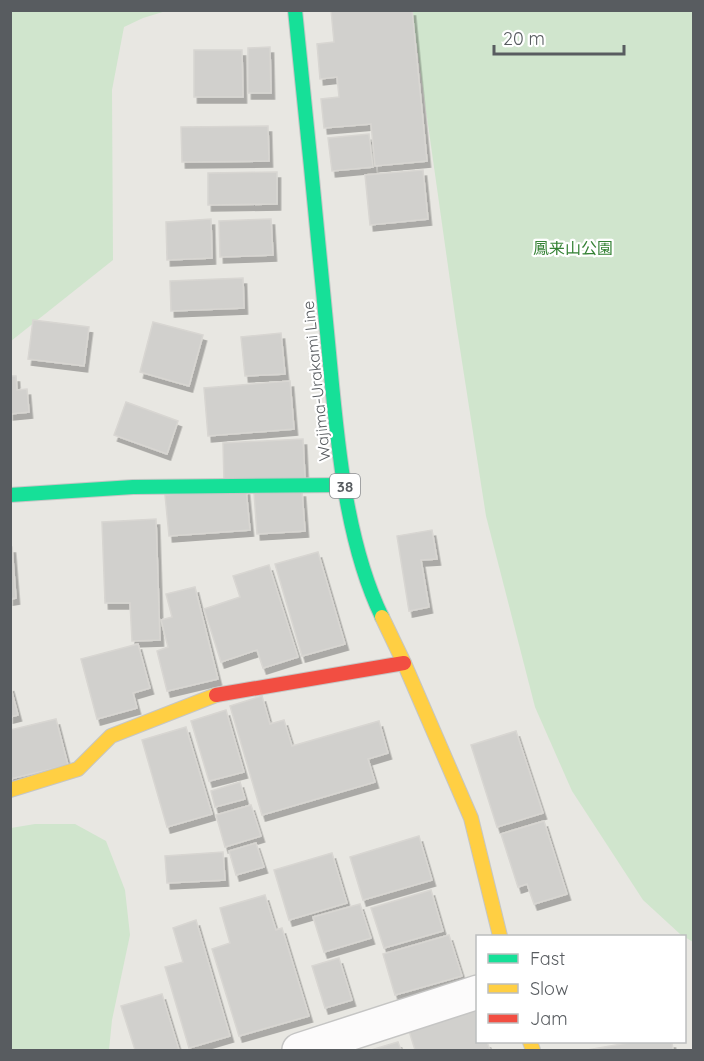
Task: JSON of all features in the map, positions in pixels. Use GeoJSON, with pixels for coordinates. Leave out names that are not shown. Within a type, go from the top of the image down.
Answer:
{"type":"FeatureCollection","features":[{"type":"Feature","properties":{"kind":"main road","name":"Wajima-Urakami Line"},"geometry":{"type":"LineString","coordinates":[[295,10],[333,390],[354,537],[374,597],[471,818],[500,935]]}},
{"type":"Feature","properties":{"kind":"main road"},"geometry":{"type":"LineString","coordinates":[[10,495],[133,487],[345,485]]}},
{"type":"Feature","properties":{"kind":"main road"},"geometry":{"type":"LineString","coordinates":[[10,790],[78,769],[111,736],[220,693],[404,663]]}},
{"type":"Feature","properties":{"kind":"street"},"geometry":{"type":"LineString","coordinates":[[312,1048],[476,992]]}},
{"type":"Feature","properties":{"kind":"green space"},"geometry":{"type":"Polygon","coordinates":[[[11,11],[166,11],[124,27],[112,90],[113,260],[11,341],[11,11]]]}},
{"type":"Feature","properties":{"kind":"green space","name":"鳳来山公園"},"geometry":{"type":"Polygon","coordinates":[[[412,11],[693,11],[693,942],[686,938],[686,935],[680,934],[643,900],[572,791],[535,707],[486,516],[412,11]]]}},
{"type":"Feature","properties":{"kind":"green space"},"geometry":{"type":"Polygon","coordinates":[[[35,824],[75,824],[106,841],[125,890],[130,935],[112,1020],[109,1050],[11,1050],[11,828],[35,824]]]}},
{"type":"Feature","properties":{"kind":"building"},"geometry":{"type":"Polygon","coordinates":[[[331,10],[412,10],[427,161],[375,166],[371,124],[324,128],[321,99],[339,97],[337,77],[320,79],[317,44],[334,42],[331,10]]]}},
{"type":"Feature","properties":{"kind":"building"},"geometry":{"type":"Polygon","coordinates":[[[270,47],[271,93],[248,93],[248,48],[270,47]]]}},
{"type":"Feature","properties":{"kind":"building"},"geometry":{"type":"Polygon","coordinates":[[[194,50],[242,50],[243,97],[194,97],[194,50]]]}},
{"type":"Feature","properties":{"kind":"building"},"geometry":{"type":"Polygon","coordinates":[[[268,126],[269,161],[182,162],[181,127],[268,126]]]}},
{"type":"Feature","properties":{"kind":"building"},"geometry":{"type":"Polygon","coordinates":[[[369,134],[373,167],[332,171],[328,138],[369,134]]]}},
{"type":"Feature","properties":{"kind":"building"},"geometry":{"type":"Polygon","coordinates":[[[423,170],[428,219],[370,225],[365,175],[423,170]]]}},
{"type":"Feature","properties":{"kind":"building"},"geometry":{"type":"Polygon","coordinates":[[[277,172],[277,204],[208,205],[208,173],[277,172]]]}},
{"type":"Feature","properties":{"kind":"building"},"geometry":{"type":"Polygon","coordinates":[[[211,219],[212,258],[167,260],[166,222],[211,219]]]}},
{"type":"Feature","properties":{"kind":"building"},"geometry":{"type":"Polygon","coordinates":[[[271,219],[273,255],[220,257],[219,221],[271,219]]]}},
{"type":"Feature","properties":{"kind":"building"},"geometry":{"type":"Polygon","coordinates":[[[243,278],[244,308],[171,311],[170,281],[243,278]]]}},
{"type":"Feature","properties":{"kind":"building"},"geometry":{"type":"Polygon","coordinates":[[[33,320],[89,327],[84,366],[28,359],[33,320]]]}},
{"type":"Feature","properties":{"kind":"building"},"geometry":{"type":"Polygon","coordinates":[[[153,322],[203,335],[189,386],[140,372],[153,322]]]}},
{"type":"Feature","properties":{"kind":"building"},"geometry":{"type":"Polygon","coordinates":[[[281,333],[285,374],[245,376],[241,337],[281,333]]]}},
{"type":"Feature","properties":{"kind":"building"},"geometry":{"type":"Polygon","coordinates":[[[10,376],[16,376],[17,390],[27,389],[29,412],[10,414],[10,376]]]}},
{"type":"Feature","properties":{"kind":"building"},"geometry":{"type":"Polygon","coordinates":[[[290,381],[294,429],[208,436],[204,388],[290,381]]]}},
{"type":"Feature","properties":{"kind":"building"},"geometry":{"type":"Polygon","coordinates":[[[126,402],[178,421],[167,454],[114,435],[126,402]]]}},
{"type":"Feature","properties":{"kind":"building"},"geometry":{"type":"Polygon","coordinates":[[[303,439],[305,478],[224,483],[223,443],[303,439]]]}},
{"type":"Feature","properties":{"kind":"building"},"geometry":{"type":"Polygon","coordinates":[[[246,489],[250,530],[169,536],[165,495],[246,489]]]}},
{"type":"Feature","properties":{"kind":"building"},"geometry":{"type":"Polygon","coordinates":[[[302,491],[305,531],[257,534],[254,493],[302,491]]]}},
{"type":"Feature","properties":{"kind":"building"},"geometry":{"type":"Polygon","coordinates":[[[156,519],[160,640],[132,641],[130,603],[105,603],[102,522],[156,519]]]}},
{"type":"Feature","properties":{"kind":"building"},"geometry":{"type":"Polygon","coordinates":[[[432,530],[437,559],[421,560],[429,607],[409,611],[397,536],[432,530]]]}},
{"type":"Feature","properties":{"kind":"building"},"geometry":{"type":"Polygon","coordinates":[[[10,547],[12,547],[16,598],[10,599],[10,547]]]}},
{"type":"Feature","properties":{"kind":"building"},"geometry":{"type":"Polygon","coordinates":[[[318,552],[345,644],[302,656],[275,564],[318,552]]]}},
{"type":"Feature","properties":{"kind":"building"},"geometry":{"type":"Polygon","coordinates":[[[269,565],[298,657],[263,668],[257,650],[221,662],[204,609],[240,597],[233,576],[269,565]]]}},
{"type":"Feature","properties":{"kind":"building"},"geometry":{"type":"Polygon","coordinates":[[[195,587],[218,679],[167,691],[157,651],[168,647],[161,620],[172,617],[166,594],[195,587]]]}},
{"type":"Feature","properties":{"kind":"building"},"geometry":{"type":"Polygon","coordinates":[[[138,644],[150,688],[133,693],[137,708],[97,719],[81,659],[138,644]]]}},
{"type":"Feature","properties":{"kind":"building"},"geometry":{"type":"Polygon","coordinates":[[[10,685],[18,715],[10,717],[10,685]]]}},
{"type":"Feature","properties":{"kind":"building"},"geometry":{"type":"Polygon","coordinates":[[[262,696],[270,724],[284,720],[292,746],[379,721],[388,753],[368,759],[375,782],[262,815],[230,706],[262,696]]]}},
{"type":"Feature","properties":{"kind":"building"},"geometry":{"type":"Polygon","coordinates":[[[226,710],[244,772],[209,781],[191,721],[226,710]]]}},
{"type":"Feature","properties":{"kind":"building"},"geometry":{"type":"Polygon","coordinates":[[[56,719],[68,765],[10,779],[10,730],[56,719]]]}},
{"type":"Feature","properties":{"kind":"building"},"geometry":{"type":"Polygon","coordinates":[[[186,727],[212,814],[167,827],[142,740],[186,727]]]}},
{"type":"Feature","properties":{"kind":"building"},"geometry":{"type":"Polygon","coordinates":[[[516,731],[543,813],[497,827],[471,745],[516,731]]]}},
{"type":"Feature","properties":{"kind":"building"},"geometry":{"type":"Polygon","coordinates":[[[240,782],[245,799],[215,807],[211,791],[240,782]]]}},
{"type":"Feature","properties":{"kind":"building"},"geometry":{"type":"Polygon","coordinates":[[[251,805],[261,836],[225,847],[216,815],[251,805]]]}},
{"type":"Feature","properties":{"kind":"building"},"geometry":{"type":"Polygon","coordinates":[[[544,821],[567,894],[534,904],[527,884],[518,887],[501,834],[544,821]]]}},
{"type":"Feature","properties":{"kind":"building"},"geometry":{"type":"Polygon","coordinates":[[[419,836],[432,880],[363,900],[350,857],[419,836]]]}},
{"type":"Feature","properties":{"kind":"building"},"geometry":{"type":"Polygon","coordinates":[[[256,843],[264,867],[236,875],[229,851],[256,843]]]}},
{"type":"Feature","properties":{"kind":"building"},"geometry":{"type":"Polygon","coordinates":[[[223,852],[225,880],[167,883],[165,856],[223,852]]]}},
{"type":"Feature","properties":{"kind":"building"},"geometry":{"type":"Polygon","coordinates":[[[332,853],[347,903],[289,920],[274,870],[332,853]]]}},
{"type":"Feature","properties":{"kind":"building"},"geometry":{"type":"Polygon","coordinates":[[[431,890],[443,931],[384,948],[371,908],[431,890]]]}},
{"type":"Feature","properties":{"kind":"building"},"geometry":{"type":"Polygon","coordinates":[[[265,895],[276,930],[282,928],[309,1016],[239,1036],[212,949],[230,943],[220,908],[265,895]]]}},
{"type":"Feature","properties":{"kind":"building"},"geometry":{"type":"Polygon","coordinates":[[[360,904],[371,938],[324,952],[313,917],[360,904]]]}},
{"type":"Feature","properties":{"kind":"building"},"geometry":{"type":"Polygon","coordinates":[[[196,920],[230,1036],[189,1048],[165,967],[183,962],[173,928],[196,920]]]}},
{"type":"Feature","properties":{"kind":"building"},"geometry":{"type":"Polygon","coordinates":[[[449,935],[462,976],[395,995],[383,954],[449,935]]]}},
{"type":"Feature","properties":{"kind":"building"},"geometry":{"type":"Polygon","coordinates":[[[339,958],[352,1000],[325,1008],[312,966],[339,958]]]}},
{"type":"Feature","properties":{"kind":"building"},"geometry":{"type":"Polygon","coordinates":[[[162,994],[179,1050],[135,1050],[121,1006],[162,994]]]}},
{"type":"Feature","properties":{"kind":"building"},"geometry":{"type":"Polygon","coordinates":[[[476,1010],[476,1043],[487,1043],[490,1050],[415,1050],[409,1031],[476,1010]]]}},
{"type":"Feature","properties":{"kind":"building"},"geometry":{"type":"Polygon","coordinates":[[[398,1042],[401,1050],[371,1050],[398,1042]]]}},
{"type":"Feature","properties":{"kind":"building"},"geometry":{"type":"Polygon","coordinates":[[[627,1043],[672,1043],[673,1050],[587,1050],[627,1043]]]}},
{"type":"Feature","properties":{"kind":"traffic: fast"},"geometry":{"type":"LineString","coordinates":[[295,10],[343,478],[358,550],[382,617]]}},
{"type":"Feature","properties":{"kind":"traffic: fast"},"geometry":{"type":"LineString","coordinates":[[10,495],[133,487],[345,485]]}},
{"type":"Feature","properties":{"kind":"traffic: slow"},"geometry":{"type":"LineString","coordinates":[[382,617],[471,818],[500,935]]}},
{"type":"Feature","properties":{"kind":"traffic: slow"},"geometry":{"type":"LineString","coordinates":[[10,790],[78,769],[111,736],[216,695]]}},
{"type":"Feature","properties":{"kind":"traffic: slow"},"geometry":{"type":"LineString","coordinates":[[530,1043],[533,1050]]}},
{"type":"Feature","properties":{"kind":"traffic: jam"},"geometry":{"type":"LineString","coordinates":[[216,695],[404,663]]}}]}
